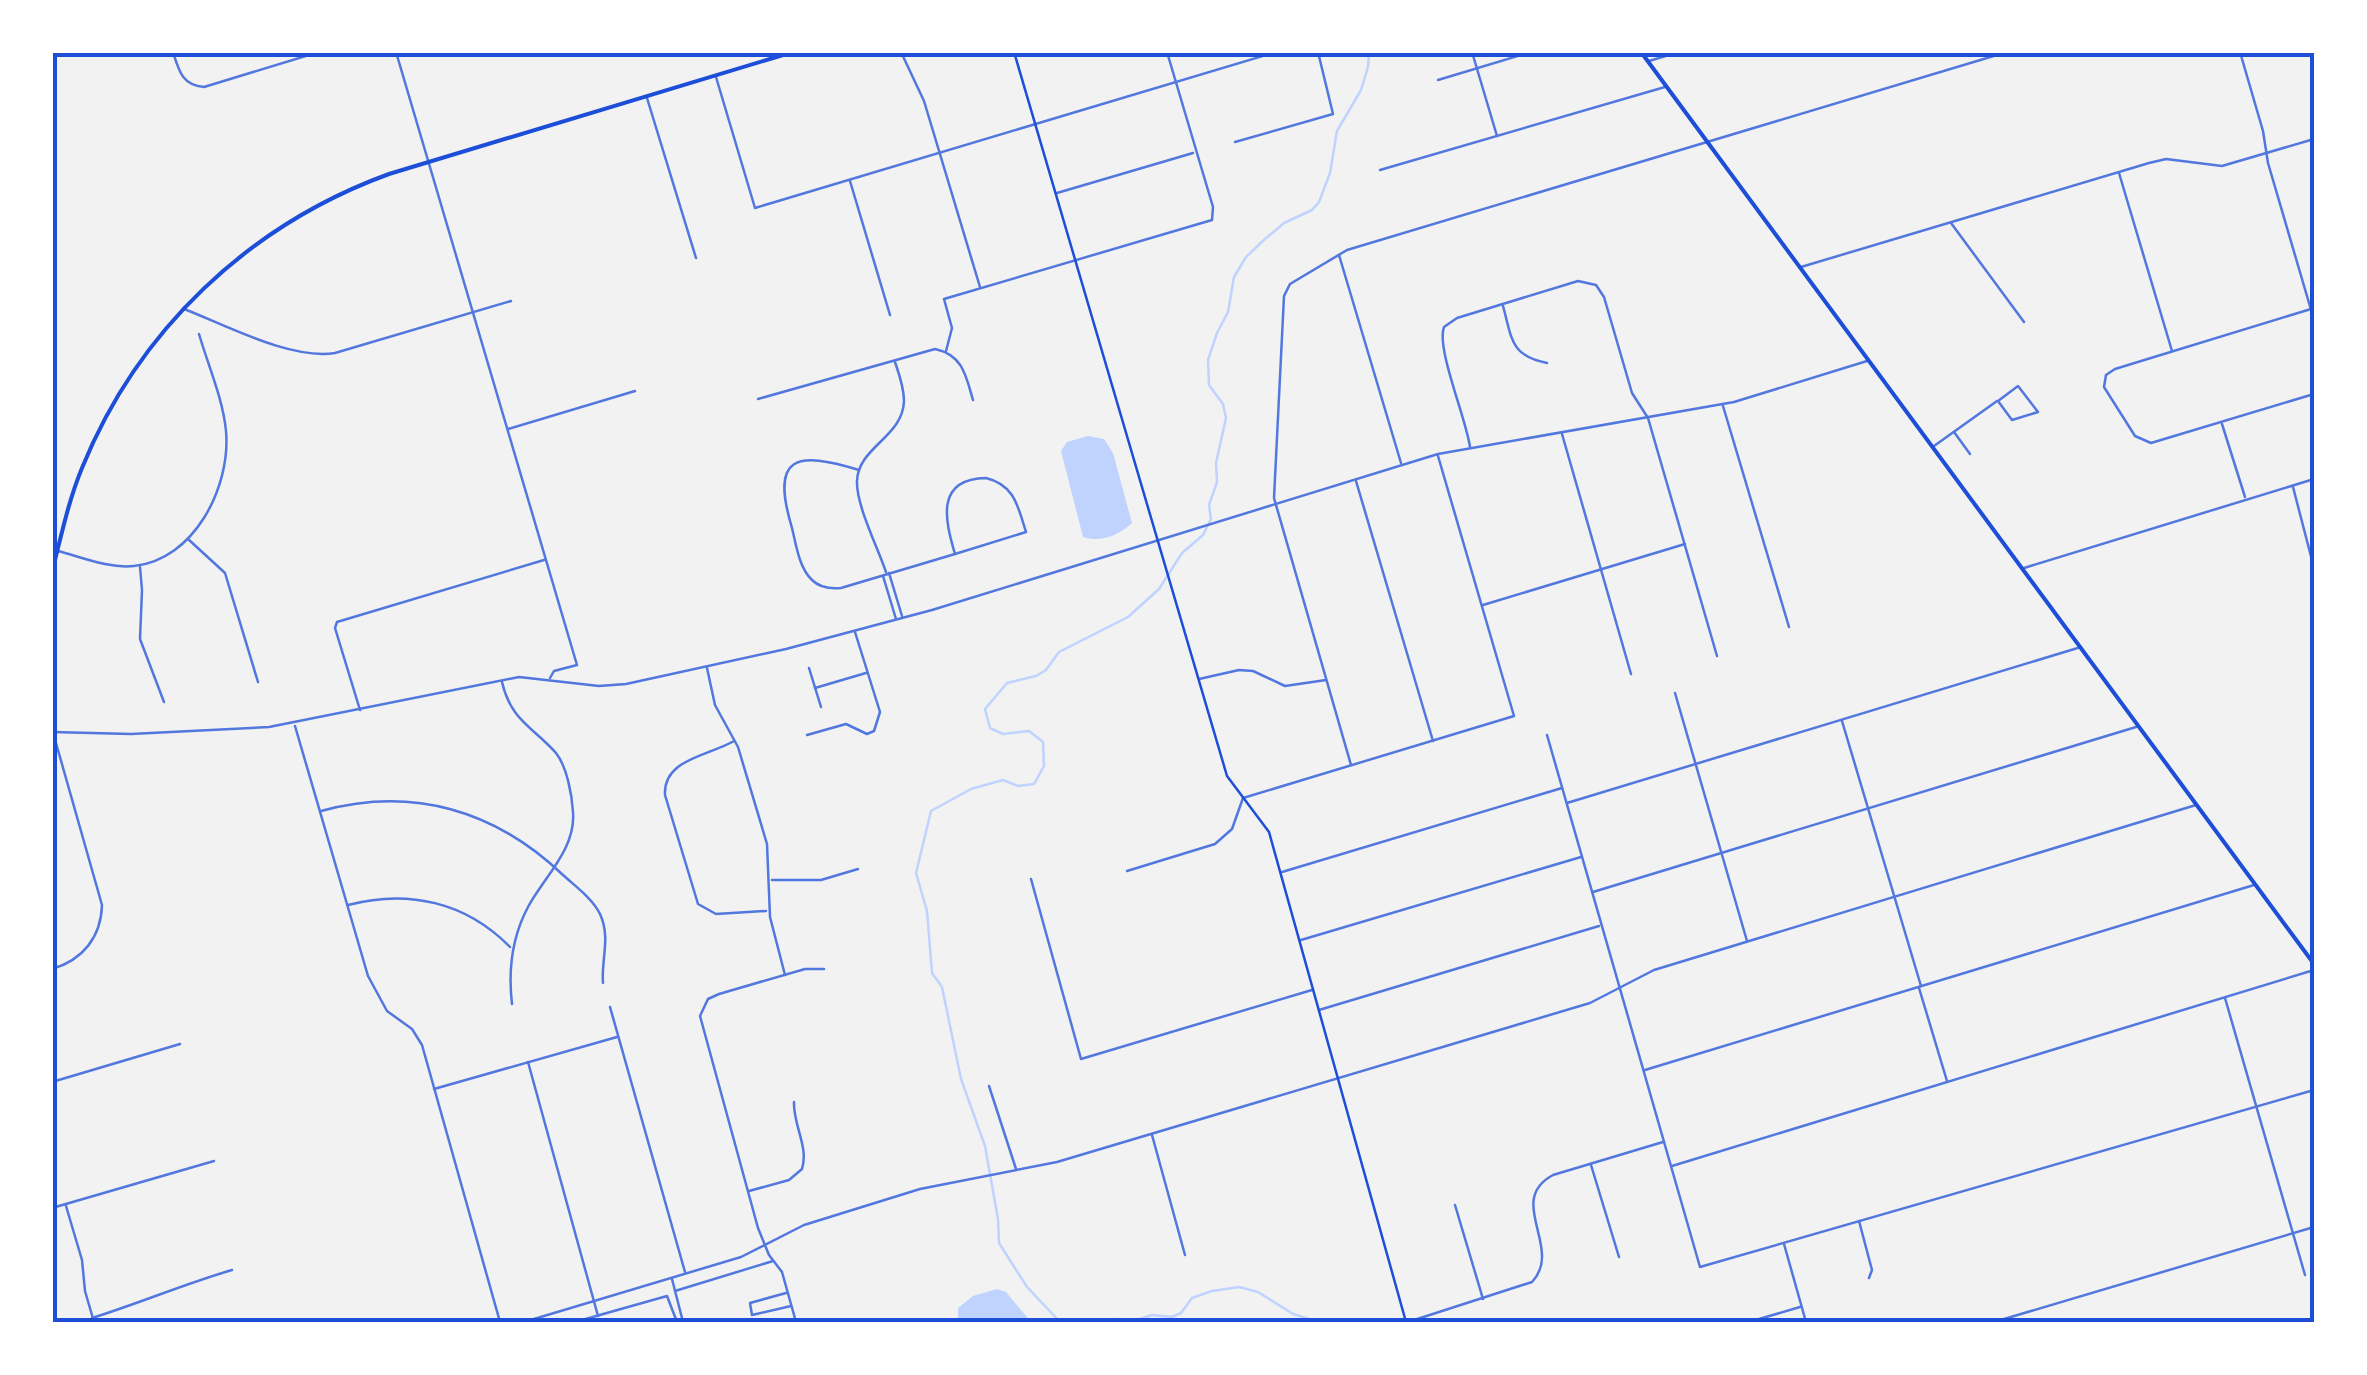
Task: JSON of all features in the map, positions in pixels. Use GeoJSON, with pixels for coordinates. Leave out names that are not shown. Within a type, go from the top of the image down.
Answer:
{"type":"FeatureCollection","features":[{"type":"Feature","properties":{"kind":"main road"},"geometry":{"type":"LineString","coordinates":[[52,572],[78,477],[104,420],[144,356],[182,309],[236,259],[294,218],[350,189],[428,161],[794,52]]}},
{"type":"Feature","properties":{"kind":"main road"},"geometry":{"type":"LineString","coordinates":[[1641,52],[2314,967]]}},
{"type":"Feature","properties":{"kind":"main road"},"geometry":{"type":"LineString","coordinates":[[1014,53],[1227,776],[1266,825],[1406,1322]]}},
{"type":"Feature","properties":{"kind":"street"},"geometry":{"type":"LineString","coordinates":[[174,52],[185,80],[204,87],[319,52]]}},
{"type":"Feature","properties":{"kind":"street"},"geometry":{"type":"LineString","coordinates":[[900,52],[924,101],[980,288]]}},
{"type":"Feature","properties":{"kind":"street"},"geometry":{"type":"LineString","coordinates":[[1014,53],[1020,52]]}},
{"type":"Feature","properties":{"kind":"street"},"geometry":{"type":"LineString","coordinates":[[946,352],[952,330],[944,299],[1212,220],[1213,207],[1166,52]]}},
{"type":"Feature","properties":{"kind":"street"},"geometry":{"type":"LineString","coordinates":[[715,76],[755,208],[1276,52]]}},
{"type":"Feature","properties":{"kind":"street"},"geometry":{"type":"LineString","coordinates":[[1235,142],[1333,114],[1318,52]]}},
{"type":"Feature","properties":{"kind":"street"},"geometry":{"type":"LineString","coordinates":[[1472,52],[1496,136]]}},
{"type":"Feature","properties":{"kind":"street"},"geometry":{"type":"LineString","coordinates":[[1438,80],[1531,52]]}},
{"type":"Feature","properties":{"kind":"street"},"geometry":{"type":"LineString","coordinates":[[1648,62],[1679,52]]}},
{"type":"Feature","properties":{"kind":"street"},"geometry":{"type":"LineString","coordinates":[[1351,765],[1275,505],[1286,290],[1290,284],[1338,254],[2007,52]]}},
{"type":"Feature","properties":{"kind":"street"},"geometry":{"type":"LineString","coordinates":[[2240,52],[2314,320]]}},
{"type":"Feature","properties":{"kind":"street"},"geometry":{"type":"LineString","coordinates":[[398,53],[577,664],[554,671],[550,678]]}},
{"type":"Feature","properties":{"kind":"street"},"geometry":{"type":"LineString","coordinates":[[1380,170],[1667,86]]}},
{"type":"Feature","properties":{"kind":"street"},"geometry":{"type":"LineString","coordinates":[[646,97],[696,258]]}},
{"type":"Feature","properties":{"kind":"street"},"geometry":{"type":"LineString","coordinates":[[1800,267],[2166,159],[2216,166],[2314,139]]}},
{"type":"Feature","properties":{"kind":"street"},"geometry":{"type":"LineString","coordinates":[[1056,194],[1196,152]]}},
{"type":"Feature","properties":{"kind":"street"},"geometry":{"type":"LineString","coordinates":[[2119,172],[2172,351]]}},
{"type":"Feature","properties":{"kind":"street"},"geometry":{"type":"LineString","coordinates":[[849,180],[890,315]]}},
{"type":"Feature","properties":{"kind":"street"},"geometry":{"type":"LineString","coordinates":[[1950,222],[2024,322]]}},
{"type":"Feature","properties":{"kind":"street"},"geometry":{"type":"LineString","coordinates":[[1338,254],[1402,464]]}},
{"type":"Feature","properties":{"kind":"street"},"geometry":{"type":"LineString","coordinates":[[1470,448],[1442,345],[1444,328],[1452,319],[1578,281],[1593,283],[1604,294],[1632,393],[1648,418],[1718,656]]}},
{"type":"Feature","properties":{"kind":"street"},"geometry":{"type":"LineString","coordinates":[[182,309],[295,351],[317,354],[334,353],[511,302]]}},
{"type":"Feature","properties":{"kind":"street"},"geometry":{"type":"LineString","coordinates":[[1502,304],[1517,350],[1528,359],[1547,364]]}},
{"type":"Feature","properties":{"kind":"street"},"geometry":{"type":"LineString","coordinates":[[2311,309],[2110,372],[2104,380],[2106,394],[2135,436],[2154,443],[2314,394]]}},
{"type":"Feature","properties":{"kind":"street"},"geometry":{"type":"LineString","coordinates":[[58,551],[121,567],[139,566],[160,558],[187,538],[215,498],[226,450],[225,421],[198,334]]}},
{"type":"Feature","properties":{"kind":"street"},"geometry":{"type":"LineString","coordinates":[[758,400],[926,349],[946,352],[962,366],[973,400]]}},
{"type":"Feature","properties":{"kind":"street"},"geometry":{"type":"LineString","coordinates":[[894,359],[904,394],[902,414],[894,430],[865,458],[859,470],[858,490],[902,618]]}},
{"type":"Feature","properties":{"kind":"street"},"geometry":{"type":"LineString","coordinates":[[52,969],[74,960],[87,948],[97,932],[102,910],[53,731],[131,734],[294,724],[519,677],[613,686],[707,667],[902,618],[1438,454],[1723,404],[1868,360]]}},
{"type":"Feature","properties":{"kind":"street"},"geometry":{"type":"LineString","coordinates":[[1932,447],[1954,432],[1998,401],[2020,386],[2038,412],[2012,420],[1998,401]]}},
{"type":"Feature","properties":{"kind":"street"},"geometry":{"type":"LineString","coordinates":[[508,429],[635,391]]}},
{"type":"Feature","properties":{"kind":"street"},"geometry":{"type":"LineString","coordinates":[[1723,404],[1788,628]]}},
{"type":"Feature","properties":{"kind":"street"},"geometry":{"type":"LineString","coordinates":[[2222,422],[2246,500]]}},
{"type":"Feature","properties":{"kind":"street"},"geometry":{"type":"LineString","coordinates":[[1954,432],[1970,454]]}},
{"type":"Feature","properties":{"kind":"street"},"geometry":{"type":"LineString","coordinates":[[1562,433],[1631,674]]}},
{"type":"Feature","properties":{"kind":"street"},"geometry":{"type":"LineString","coordinates":[[1127,871],[1215,844],[1232,828],[1244,798],[1514,716],[1438,454]]}},
{"type":"Feature","properties":{"kind":"street"},"geometry":{"type":"LineString","coordinates":[[859,470],[820,459],[803,460],[785,476],[783,500],[803,567],[812,580],[832,589],[955,554],[1026,532],[1016,500],[1003,484],[975,479],[954,490],[946,504],[945,518],[955,554]]}},
{"type":"Feature","properties":{"kind":"street"},"geometry":{"type":"LineString","coordinates":[[1356,479],[1433,741]]}},
{"type":"Feature","properties":{"kind":"street"},"geometry":{"type":"LineString","coordinates":[[2023,569],[2314,479]]}},
{"type":"Feature","properties":{"kind":"street"},"geometry":{"type":"LineString","coordinates":[[2293,486],[2314,568]]}},
{"type":"Feature","properties":{"kind":"street"},"geometry":{"type":"LineString","coordinates":[[187,538],[217,562],[226,575],[258,682]]}},
{"type":"Feature","properties":{"kind":"street"},"geometry":{"type":"LineString","coordinates":[[1482,606],[1685,544]]}},
{"type":"Feature","properties":{"kind":"street"},"geometry":{"type":"LineString","coordinates":[[360,710],[335,628],[338,622],[546,559]]}},
{"type":"Feature","properties":{"kind":"street"},"geometry":{"type":"LineString","coordinates":[[139,566],[140,640],[164,702]]}},
{"type":"Feature","properties":{"kind":"street"},"geometry":{"type":"LineString","coordinates":[[886,574],[896,619]]}},
{"type":"Feature","properties":{"kind":"street"},"geometry":{"type":"LineString","coordinates":[[807,735],[845,724],[867,734],[873,732],[880,714],[855,630]]}},
{"type":"Feature","properties":{"kind":"street"},"geometry":{"type":"LineString","coordinates":[[1566,803],[2080,646]]}},
{"type":"Feature","properties":{"kind":"street"},"geometry":{"type":"LineString","coordinates":[[707,667],[718,712],[736,740],[768,844],[769,910],[784,975]]}},
{"type":"Feature","properties":{"kind":"street"},"geometry":{"type":"LineString","coordinates":[[809,668],[821,707]]}},
{"type":"Feature","properties":{"kind":"street"},"geometry":{"type":"LineString","coordinates":[[1198,680],[1240,670],[1285,686],[1326,680]]}},
{"type":"Feature","properties":{"kind":"street"},"geometry":{"type":"LineString","coordinates":[[815,688],[868,673]]}},
{"type":"Feature","properties":{"kind":"street"},"geometry":{"type":"LineString","coordinates":[[501,680],[518,718],[554,752],[563,766],[573,825],[565,848],[527,908],[512,950],[512,1004]]}},
{"type":"Feature","properties":{"kind":"street"},"geometry":{"type":"LineString","coordinates":[[1675,692],[1748,943]]}},
{"type":"Feature","properties":{"kind":"street"},"geometry":{"type":"LineString","coordinates":[[1842,720],[1947,1082]]}},
{"type":"Feature","properties":{"kind":"street"},"geometry":{"type":"LineString","coordinates":[[294,724],[372,984],[387,1011],[418,1036],[500,1322]]}},
{"type":"Feature","properties":{"kind":"street"},"geometry":{"type":"LineString","coordinates":[[1592,892],[2140,726]]}},
{"type":"Feature","properties":{"kind":"street"},"geometry":{"type":"LineString","coordinates":[[1548,736],[1700,1267],[2314,1090]]}},
{"type":"Feature","properties":{"kind":"street"},"geometry":{"type":"LineString","coordinates":[[736,740],[674,768],[666,780],[664,795],[699,905],[716,914],[769,910]]}},
{"type":"Feature","properties":{"kind":"street"},"geometry":{"type":"LineString","coordinates":[[1280,872],[1562,788]]}},
{"type":"Feature","properties":{"kind":"street"},"geometry":{"type":"LineString","coordinates":[[319,811],[376,800],[434,803],[499,826],[532,846],[596,906],[606,942],[604,983]]}},
{"type":"Feature","properties":{"kind":"street"},"geometry":{"type":"LineString","coordinates":[[524,1322],[685,1274],[765,1246],[811,1222],[920,1189],[1017,1170],[1152,1134],[1337,1079],[1588,1003],[1654,970],[2198,805]]}},
{"type":"Feature","properties":{"kind":"street"},"geometry":{"type":"LineString","coordinates":[[1299,940],[1581,856]]}},
{"type":"Feature","properties":{"kind":"street"},"geometry":{"type":"LineString","coordinates":[[770,880],[814,881],[858,869]]}},
{"type":"Feature","properties":{"kind":"street"},"geometry":{"type":"LineString","coordinates":[[1031,879],[1081,1059],[1312,990]]}},
{"type":"Feature","properties":{"kind":"street"},"geometry":{"type":"LineString","coordinates":[[1643,1070],[2256,884]]}},
{"type":"Feature","properties":{"kind":"street"},"geometry":{"type":"LineString","coordinates":[[346,906],[388,898],[436,902],[473,917],[512,950]]}},
{"type":"Feature","properties":{"kind":"street"},"geometry":{"type":"LineString","coordinates":[[1318,1010],[1601,925]]}},
{"type":"Feature","properties":{"kind":"street"},"geometry":{"type":"LineString","coordinates":[[1670,1167],[2314,967]]}},
{"type":"Feature","properties":{"kind":"street"},"geometry":{"type":"LineString","coordinates":[[796,1322],[782,1272],[765,1246],[748,1192],[700,1016],[708,999],[805,968],[824,969]]}},
{"type":"Feature","properties":{"kind":"street"},"geometry":{"type":"LineString","coordinates":[[2225,997],[2305,1275]]}},
{"type":"Feature","properties":{"kind":"street"},"geometry":{"type":"LineString","coordinates":[[610,1008],[685,1274]]}},
{"type":"Feature","properties":{"kind":"street"},"geometry":{"type":"LineString","coordinates":[[434,1089],[618,1036]]}},
{"type":"Feature","properties":{"kind":"street"},"geometry":{"type":"LineString","coordinates":[[52,1082],[180,1044]]}},
{"type":"Feature","properties":{"kind":"street"},"geometry":{"type":"LineString","coordinates":[[528,1062],[598,1316]]}},
{"type":"Feature","properties":{"kind":"street"},"geometry":{"type":"LineString","coordinates":[[989,1086],[1017,1170]]}},
{"type":"Feature","properties":{"kind":"street"},"geometry":{"type":"LineString","coordinates":[[748,1192],[789,1180],[802,1169],[804,1152],[794,1118],[794,1102]]}},
{"type":"Feature","properties":{"kind":"street"},"geometry":{"type":"LineString","coordinates":[[1152,1134],[1185,1254]]}},
{"type":"Feature","properties":{"kind":"street"},"geometry":{"type":"LineString","coordinates":[[1406,1322],[1522,1288],[1543,1265],[1544,1252],[1532,1211],[1535,1191],[1553,1175],[1663,1142]]}},
{"type":"Feature","properties":{"kind":"street"},"geometry":{"type":"LineString","coordinates":[[52,1208],[214,1161]]}},
{"type":"Feature","properties":{"kind":"street"},"geometry":{"type":"LineString","coordinates":[[1590,1164],[1619,1256]]}},
{"type":"Feature","properties":{"kind":"street"},"geometry":{"type":"LineString","coordinates":[[66,1205],[82,1260],[93,1320],[176,1286],[232,1270]]}},
{"type":"Feature","properties":{"kind":"street"},"geometry":{"type":"LineString","coordinates":[[1455,1205],[1483,1300]]}},
{"type":"Feature","properties":{"kind":"street"},"geometry":{"type":"LineString","coordinates":[[1858,1220],[1872,1270],[1869,1278]]}},
{"type":"Feature","properties":{"kind":"street"},"geometry":{"type":"LineString","coordinates":[[1994,1322],[2314,1227]]}},
{"type":"Feature","properties":{"kind":"street"},"geometry":{"type":"LineString","coordinates":[[1783,1242],[1806,1322]]}},
{"type":"Feature","properties":{"kind":"street"},"geometry":{"type":"LineString","coordinates":[[675,1291],[774,1261]]}},
{"type":"Feature","properties":{"kind":"street"},"geometry":{"type":"LineString","coordinates":[[671,1278],[683,1322]]}},
{"type":"Feature","properties":{"kind":"street"},"geometry":{"type":"LineString","coordinates":[[788,1292],[750,1304],[754,1316],[792,1306]]}},
{"type":"Feature","properties":{"kind":"street"},"geometry":{"type":"LineString","coordinates":[[575,1322],[668,1297],[676,1322]]}},
{"type":"Feature","properties":{"kind":"street"},"geometry":{"type":"LineString","coordinates":[[1749,1322],[1802,1306]]}},
{"type":"Feature","properties":{"kind":"street"},"geometry":{"type":"LineString","coordinates":[[2016,1316],[2018,1322]]}},
{"type":"Feature","properties":{"kind":"water"},"geometry":{"type":"Polygon","coordinates":[[[1088,436],[1104,439],[1113,453],[1132,523],[1103,538],[1083,537],[1061,451],[1067,442],[1088,436]]]}},
{"type":"Feature","properties":{"kind":"water"},"geometry":{"type":"Polygon","coordinates":[[[997,1289],[1006,1292],[1031,1322],[958,1322],[958,1308],[973,1296],[997,1289]]]}},
{"type":"Feature","properties":{"kind":"waterway"},"geometry":{"type":"LineString","coordinates":[[1060,1322],[1027,1287],[999,1243],[985,1146],[961,1079],[942,987],[932,973],[927,911],[916,873],[931,811],[971,789],[1003,780],[1018,786],[1034,784],[1044,766],[1043,742],[1029,731],[1003,734],[990,728],[985,709],[1007,683],[1036,676],[1046,670],[1059,652],[1128,617],[1159,589],[1182,553],[1203,535],[1211,519],[1209,505],[1217,482],[1216,463],[1226,418],[1223,404],[1209,385],[1208,360],[1228,312],[1234,277],[1246,257],[1265,239],[1319,202],[1330,173],[1337,131],[1361,90],[1369,52]]}},
{"type":"Feature","properties":{"kind":"waterway"},"geometry":{"type":"LineString","coordinates":[[1130,1322],[1152,1315],[1172,1317],[1181,1313],[1192,1298],[1239,1287],[1258,1292],[1293,1314],[1319,1322]]}},
{"type":"Feature","properties":{"kind":"waterway"},"geometry":{"type":"LineString","coordinates":[[1094,1322],[1128,1322]]}}]}
